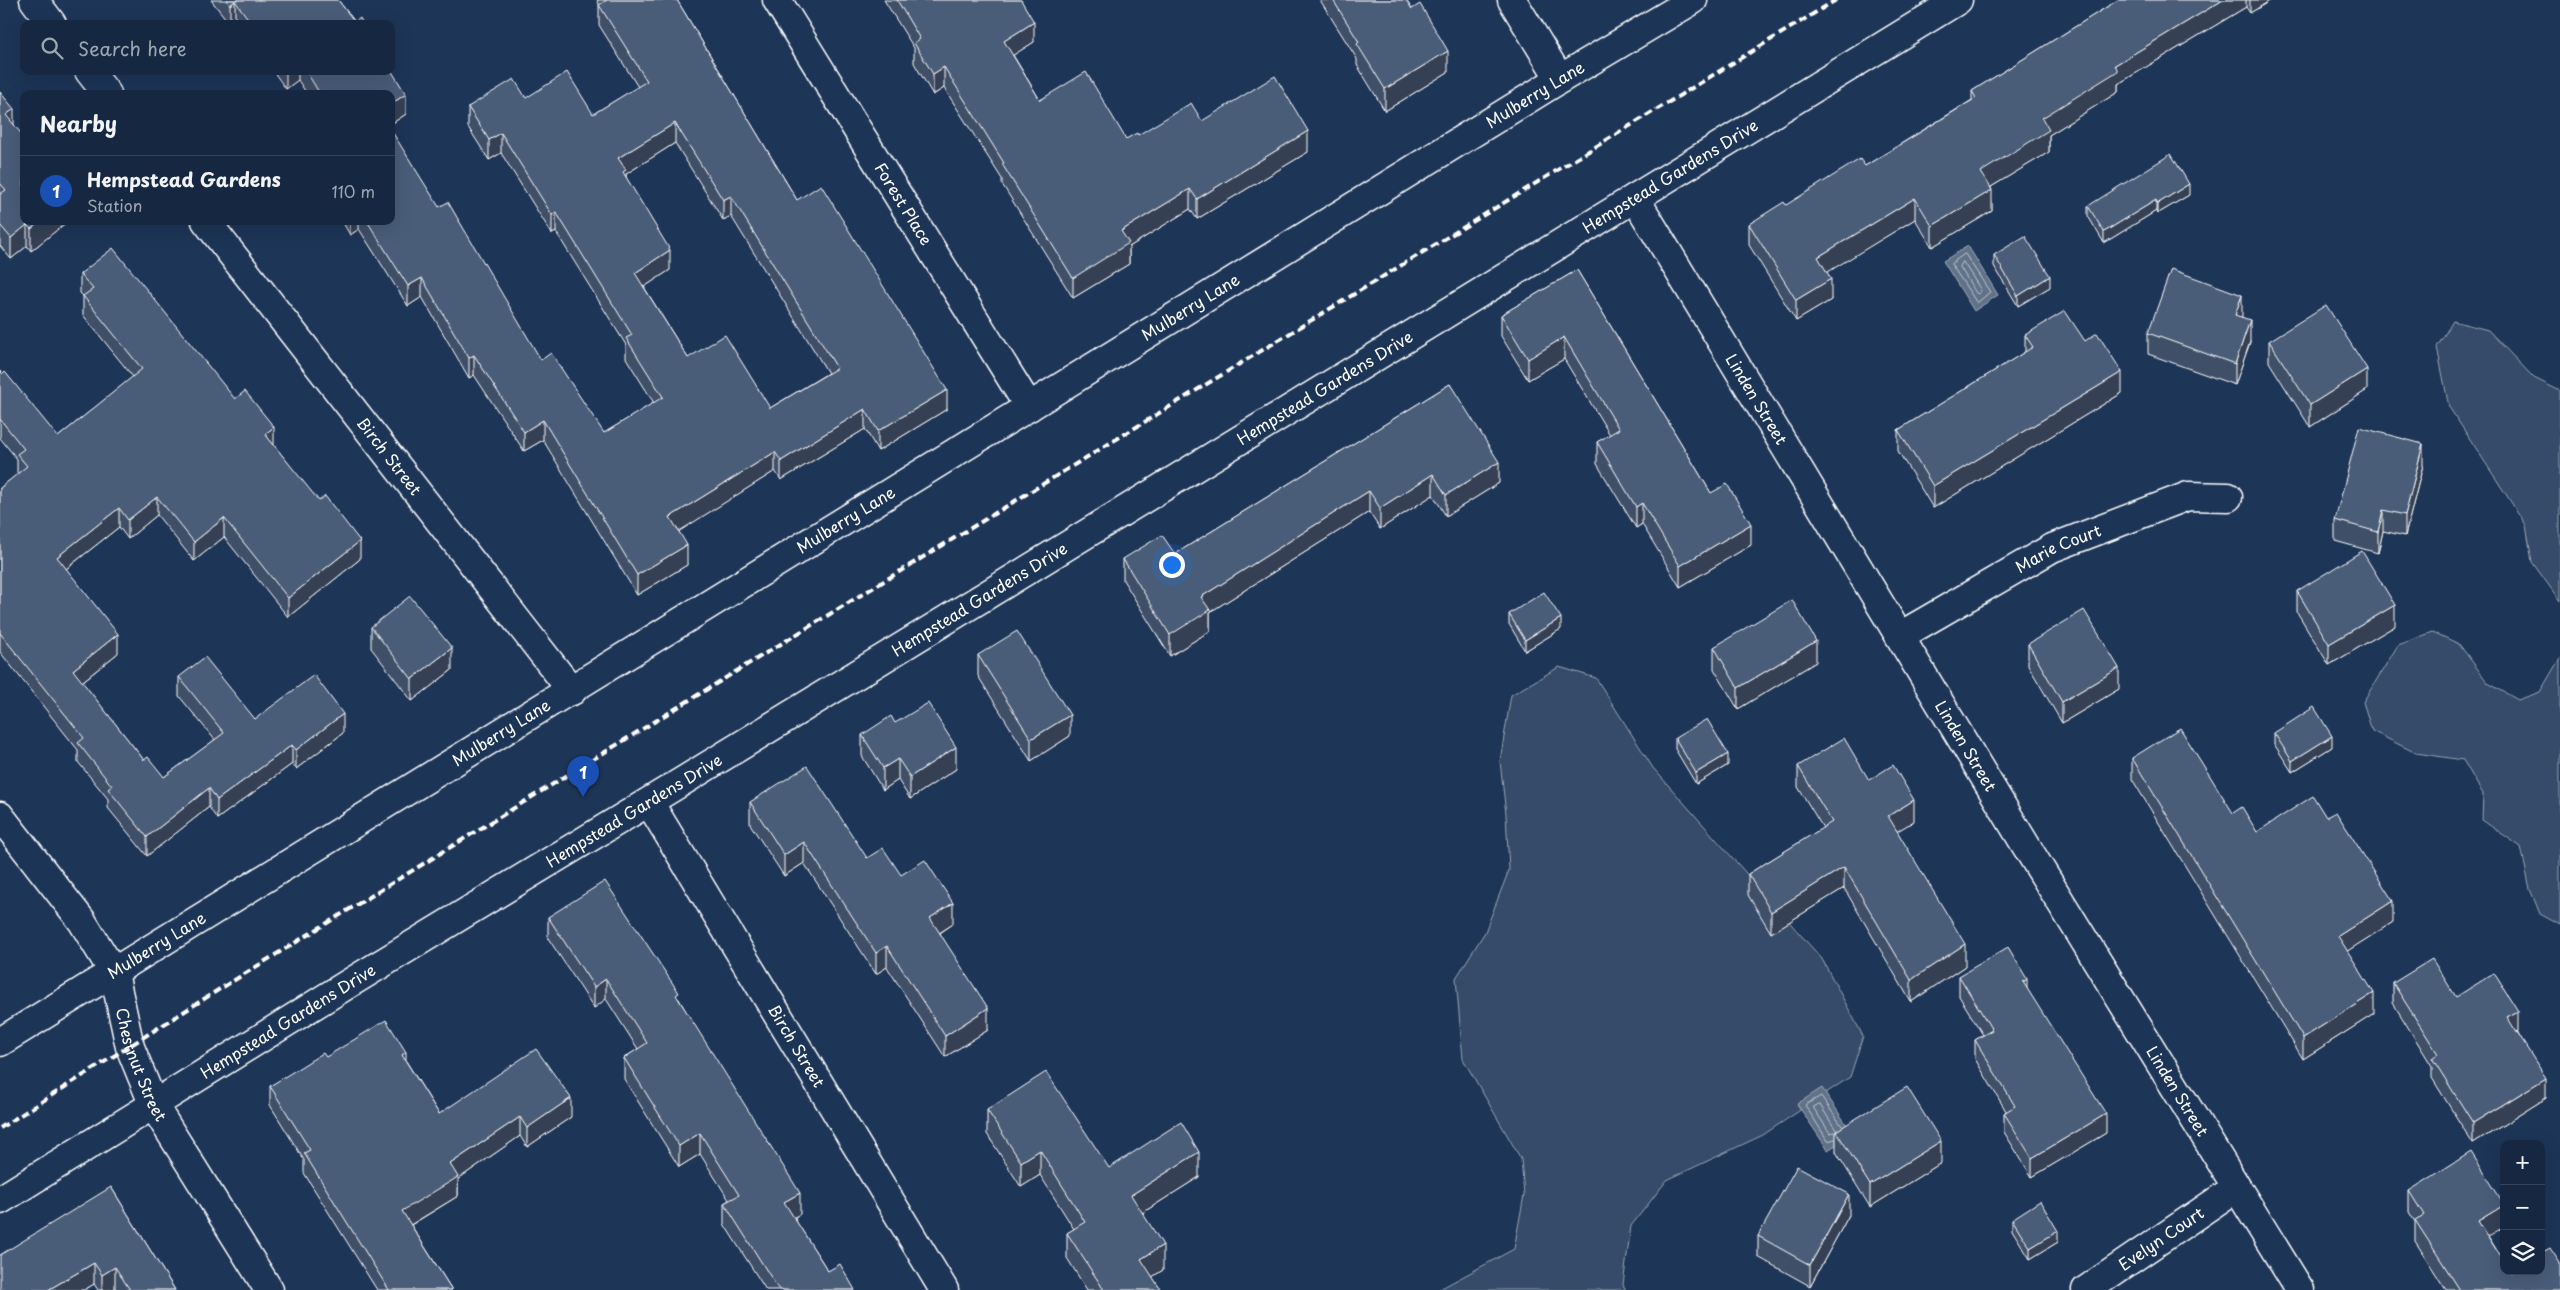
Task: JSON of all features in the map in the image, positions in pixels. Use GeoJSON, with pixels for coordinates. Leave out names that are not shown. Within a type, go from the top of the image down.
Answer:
{"type":"FeatureCollection","features":[{"type":"Feature","properties":{"kind":"street"},"geometry":{"type":"LineString","coordinates":[[34,0],[49,20]]}},
{"type":"Feature","properties":{"kind":"street","name":"Forest Place"},"geometry":{"type":"LineString","coordinates":[[777,0],[1029,407]]}},
{"type":"Feature","properties":{"kind":"street"},"geometry":{"type":"LineString","coordinates":[[1512,0],[1560,79]]}},
{"type":"Feature","properties":{"kind":"street","name":"Mulberry Lane"},"geometry":{"type":"LineString","coordinates":[[0,1042],[114,973],[158,943],[572,691],[1560,79],[1693,0]]}},
{"type":"Feature","properties":{"kind":"street","name":"Hempstead Gardens Drive"},"geometry":{"type":"LineString","coordinates":[[0,1200],[348,984],[649,802],[1958,0]]}},
{"type":"Feature","properties":{"kind":"street"},"geometry":{"type":"LineString","coordinates":[[92,75],[104,90]]}},
{"type":"Feature","properties":{"kind":"street","name":"Linden Street"},"geometry":{"type":"LineString","coordinates":[[1635,198],[2028,849],[2300,1290]]}},
{"type":"Feature","properties":{"kind":"street","name":"Birch Street"},"geometry":{"type":"LineString","coordinates":[[209,225],[572,691]]}},
{"type":"Feature","properties":{"kind":"street","name":"Marie Court"},"geometry":{"type":"LineString","coordinates":[[1900,636],[2052,548],[2188,496],[2228,497]]}},
{"type":"Feature","properties":{"kind":"street","name":"Birch Street"},"geometry":{"type":"LineString","coordinates":[[649,802],[944,1290]]}},
{"type":"Feature","properties":{"kind":"street","name":"Chestnut Street"},"geometry":{"type":"LineString","coordinates":[[0,816],[82,921],[114,973],[130,1047],[154,1106],[269,1290]]}},
{"type":"Feature","properties":{"kind":"street","name":"Evelyn Court"},"geometry":{"type":"LineString","coordinates":[[2086,1290],[2236,1188]]}},
{"type":"Feature","properties":{"kind":"shaded area"},"geometry":{"type":"Polygon","coordinates":[[[2453,321],[2488,330],[2534,378],[2560,391],[2560,601],[2532,562],[2526,525],[2449,407],[2437,347],[2453,321]]]}},
{"type":"Feature","properties":{"kind":"shaded area"},"geometry":{"type":"Polygon","coordinates":[[[2433,632],[2459,644],[2488,683],[2518,700],[2540,692],[2560,658],[2560,925],[2540,914],[2530,889],[2521,847],[2482,820],[2483,794],[2463,760],[2416,753],[2372,731],[2363,702],[2398,645],[2433,632]]]}},
{"type":"Feature","properties":{"kind":"shaded area"},"geometry":{"type":"Polygon","coordinates":[[[1559,667],[1596,678],[1653,768],[1822,959],[1863,1036],[1850,1077],[1763,1135],[1667,1180],[1631,1226],[1623,1285],[1626,1290],[1438,1290],[1514,1249],[1524,1195],[1521,1159],[1463,1059],[1456,978],[1485,932],[1509,870],[1506,814],[1500,761],[1511,695],[1559,667]]]}},
{"type":"Feature","properties":{"kind":"water"},"geometry":{"type":"Polygon","coordinates":[[[1968,246],[1998,295],[1974,311],[1943,261],[1968,246]]]}},
{"type":"Feature","properties":{"kind":"water"},"geometry":{"type":"Polygon","coordinates":[[[1822,1088],[1853,1134],[1828,1150],[1797,1104],[1822,1088]]]}},
{"type":"Feature","properties":{"kind":"building"},"geometry":{"type":"Polygon","coordinates":[[[227,0],[338,0],[353,20],[249,20],[235,1],[230,5],[227,0]]]}},
{"type":"Feature","properties":{"kind":"building"},"geometry":{"type":"Polygon","coordinates":[[[607,0],[677,0],[797,200],[821,185],[947,390],[878,431],[865,409],[781,461],[775,452],[670,517],[687,545],[637,575],[543,420],[524,432],[474,355],[469,358],[422,278],[408,286],[370,225],[395,225],[395,136],[439,207],[448,202],[541,360],[551,353],[604,433],[663,397],[626,338],[632,335],[556,212],[552,215],[501,133],[489,140],[468,107],[514,79],[526,98],[567,72],[593,114],[647,81],[599,5],[607,0]],[[675,123],[618,158],[626,170],[623,172],[670,250],[635,273],[688,358],[725,335],[770,408],[837,368],[731,196],[723,200],[675,123]]]}},
{"type":"Feature","properties":{"kind":"building"},"geometry":{"type":"Polygon","coordinates":[[[897,0],[1021,0],[1034,22],[1004,41],[1040,100],[1086,72],[1126,139],[1137,133],[1138,135],[1191,103],[1202,121],[1275,76],[1308,131],[1197,199],[1190,189],[1121,231],[1129,243],[1073,278],[944,67],[933,74],[914,43],[920,39],[897,0]]]}},
{"type":"Feature","properties":{"kind":"building"},"geometry":{"type":"Polygon","coordinates":[[[1333,0],[1406,0],[1412,9],[1420,4],[1448,51],[1385,89],[1333,0]]]}},
{"type":"Feature","properties":{"kind":"building"},"geometry":{"type":"Polygon","coordinates":[[[2118,0],[2223,0],[2115,65],[2118,71],[2042,118],[2049,130],[1981,172],[1992,190],[1932,226],[1915,198],[1818,257],[1831,279],[1796,300],[1749,224],[1784,202],[1786,205],[1860,159],[1865,166],[1976,98],[1972,91],[2118,0]]]}},
{"type":"Feature","properties":{"kind":"building"},"geometry":{"type":"Polygon","coordinates":[[[308,75],[394,75],[406,94],[395,101],[395,90],[318,90],[308,75]]]}},
{"type":"Feature","properties":{"kind":"building"},"geometry":{"type":"Polygon","coordinates":[[[0,92],[14,109],[6,115],[20,132],[20,225],[27,225],[11,238],[0,225],[0,194],[6,190],[0,183],[0,92]]]}},
{"type":"Feature","properties":{"kind":"building"},"geometry":{"type":"Polygon","coordinates":[[[2171,154],[2189,184],[2157,204],[2156,200],[2104,232],[2088,206],[2171,154]]]}},
{"type":"Feature","properties":{"kind":"building"},"geometry":{"type":"Polygon","coordinates":[[[27,225],[36,225],[31,229],[27,225]]]}},
{"type":"Feature","properties":{"kind":"building"},"geometry":{"type":"Polygon","coordinates":[[[2025,236],[2050,276],[2018,296],[1994,255],[2025,236]]]}},
{"type":"Feature","properties":{"kind":"building"},"geometry":{"type":"Polygon","coordinates":[[[113,248],[235,399],[245,391],[274,427],[265,434],[319,501],[325,496],[360,541],[288,598],[224,518],[194,542],[157,497],[128,520],[119,508],[57,557],[118,634],[73,670],[144,760],[148,757],[164,777],[224,733],[179,677],[205,657],[255,719],[314,675],[343,714],[296,750],[292,745],[217,800],[209,788],[147,837],[108,789],[112,786],[78,743],[84,738],[0,633],[0,488],[27,466],[17,454],[24,449],[0,419],[0,371],[3,374],[5,372],[58,437],[142,369],[83,296],[93,289],[80,274],[113,248]]]}},
{"type":"Feature","properties":{"kind":"building"},"geometry":{"type":"Polygon","coordinates":[[[2171,269],[2242,295],[2235,315],[2250,320],[2235,364],[2148,333],[2171,269]]]}},
{"type":"Feature","properties":{"kind":"building"},"geometry":{"type":"Polygon","coordinates":[[[1577,270],[1711,493],[1727,484],[1751,524],[1680,566],[1642,503],[1636,507],[1597,442],[1619,429],[1564,337],[1528,359],[1501,315],[1577,270]]]}},
{"type":"Feature","properties":{"kind":"building"},"geometry":{"type":"Polygon","coordinates":[[[2326,305],[2367,369],[2310,405],[2269,341],[2326,305]]]}},
{"type":"Feature","properties":{"kind":"building"},"geometry":{"type":"Polygon","coordinates":[[[2065,311],[2085,341],[2097,333],[2122,372],[1933,486],[1898,430],[2033,347],[2025,335],[2065,311]]]}},
{"type":"Feature","properties":{"kind":"building"},"geometry":{"type":"Polygon","coordinates":[[[1450,384],[1499,462],[1446,495],[1433,474],[1380,508],[1369,491],[1201,597],[1210,610],[1170,635],[1123,559],[1162,535],[1175,554],[1450,384]]]}},
{"type":"Feature","properties":{"kind":"building"},"geometry":{"type":"Polygon","coordinates":[[[2359,427],[2423,444],[2405,515],[2383,510],[2378,532],[2335,520],[2359,427]]]}},
{"type":"Feature","properties":{"kind":"building"},"geometry":{"type":"Polygon","coordinates":[[[2362,551],[2395,605],[2329,644],[2297,591],[2362,551]]]}},
{"type":"Feature","properties":{"kind":"building"},"geometry":{"type":"Polygon","coordinates":[[[1544,592],[1561,618],[1525,640],[1509,614],[1544,592]]]}},
{"type":"Feature","properties":{"kind":"building"},"geometry":{"type":"Polygon","coordinates":[[[410,596],[452,648],[412,679],[371,627],[410,596]]]}},
{"type":"Feature","properties":{"kind":"building"},"geometry":{"type":"Polygon","coordinates":[[[1792,600],[1816,641],[1738,688],[1714,647],[1792,600]]]}},
{"type":"Feature","properties":{"kind":"building"},"geometry":{"type":"Polygon","coordinates":[[[2084,610],[2119,668],[2062,702],[2028,644],[2084,610]]]}},
{"type":"Feature","properties":{"kind":"building"},"geometry":{"type":"Polygon","coordinates":[[[1017,631],[1070,715],[1031,739],[978,655],[1017,631]]]}},
{"type":"Feature","properties":{"kind":"building"},"geometry":{"type":"Polygon","coordinates":[[[928,703],[956,747],[910,777],[898,759],[883,768],[862,735],[891,716],[895,723],[928,703]]]}},
{"type":"Feature","properties":{"kind":"building"},"geometry":{"type":"Polygon","coordinates":[[[2314,707],[2332,736],[2292,761],[2274,733],[2314,707]]]}},
{"type":"Feature","properties":{"kind":"building"},"geometry":{"type":"Polygon","coordinates":[[[1707,719],[1728,754],[1696,773],[1675,738],[1707,719]]]}},
{"type":"Feature","properties":{"kind":"building"},"geometry":{"type":"Polygon","coordinates":[[[2180,728],[2233,813],[2242,807],[2257,832],[2313,796],[2326,817],[2336,812],[2393,901],[2338,936],[2374,993],[2303,1038],[2132,758],[2180,728]]]}},
{"type":"Feature","properties":{"kind":"building"},"geometry":{"type":"Polygon","coordinates":[[[1844,738],[1869,780],[1893,765],[1914,800],[1888,816],[1965,944],[1911,980],[1844,867],[1771,912],[1748,874],[1832,822],[1798,766],[1844,738]]]}},
{"type":"Feature","properties":{"kind":"building"},"geometry":{"type":"Polygon","coordinates":[[[807,766],[867,858],[883,848],[901,875],[925,860],[953,903],[930,918],[988,1008],[945,1036],[887,946],[876,953],[804,842],[784,855],[750,802],[807,766]]]}},
{"type":"Feature","properties":{"kind":"building"},"geometry":{"type":"Polygon","coordinates":[[[605,881],[679,993],[676,995],[800,1193],[784,1202],[828,1271],[840,1264],[855,1290],[779,1290],[724,1203],[739,1195],[700,1133],[679,1146],[624,1058],[647,1043],[606,979],[594,987],[548,917],[605,881]]]}},
{"type":"Feature","properties":{"kind":"building"},"geometry":{"type":"Polygon","coordinates":[[[2008,947],[2027,979],[2023,982],[2106,1114],[2032,1158],[2004,1113],[2015,1106],[1975,1040],[1992,1030],[1959,976],[2008,947]]]}},
{"type":"Feature","properties":{"kind":"building"},"geometry":{"type":"Polygon","coordinates":[[[2432,959],[2456,997],[2494,973],[2518,1011],[2507,1017],[2546,1078],[2473,1123],[2432,1058],[2438,1054],[2393,983],[2432,959]]]}},
{"type":"Feature","properties":{"kind":"building"},"geometry":{"type":"Polygon","coordinates":[[[386,1020],[406,1052],[402,1055],[439,1114],[536,1049],[571,1098],[527,1128],[520,1117],[450,1164],[458,1177],[402,1211],[452,1290],[389,1290],[304,1153],[310,1150],[270,1086],[323,1053],[326,1057],[386,1020]]]}},
{"type":"Feature","properties":{"kind":"building"},"geometry":{"type":"Polygon","coordinates":[[[1046,1072],[1109,1168],[1181,1122],[1199,1152],[1131,1195],[1163,1245],[1141,1259],[1161,1290],[1104,1290],[1067,1233],[1085,1222],[1040,1150],[1021,1162],[987,1110],[1046,1072]]]}},
{"type":"Feature","properties":{"kind":"building"},"geometry":{"type":"Polygon","coordinates":[[[1907,1087],[1941,1141],[1870,1185],[1836,1131],[1907,1087]]]}},
{"type":"Feature","properties":{"kind":"building"},"geometry":{"type":"Polygon","coordinates":[[[2471,1152],[2500,1198],[2500,1207],[2478,1221],[2500,1256],[2500,1275],[2545,1275],[2545,1251],[2550,1248],[2560,1263],[2560,1290],[2460,1290],[2415,1220],[2424,1215],[2409,1191],[2471,1152]]]}},
{"type":"Feature","properties":{"kind":"building"},"geometry":{"type":"Polygon","coordinates":[[[1797,1166],[1849,1194],[1810,1265],[1758,1236],[1797,1166]]]}},
{"type":"Feature","properties":{"kind":"building"},"geometry":{"type":"Polygon","coordinates":[[[111,1187],[175,1290],[130,1290],[115,1267],[102,1275],[94,1263],[48,1290],[0,1290],[0,1255],[111,1187]]]}},
{"type":"Feature","properties":{"kind":"building"},"geometry":{"type":"Polygon","coordinates":[[[2040,1201],[2058,1231],[2030,1248],[2012,1219],[2040,1201]]]}},
{"type":"Feature","properties":{"kind":"railway"},"geometry":{"type":"LineString","coordinates":[[0,1128],[215,992],[766,653],[1836,0]]}},
{"type":"Feature","properties":{"kind":"place","name":"Hempstead Gardens"},"geometry":{"type":"Point","coordinates":[583,797]}}]}
